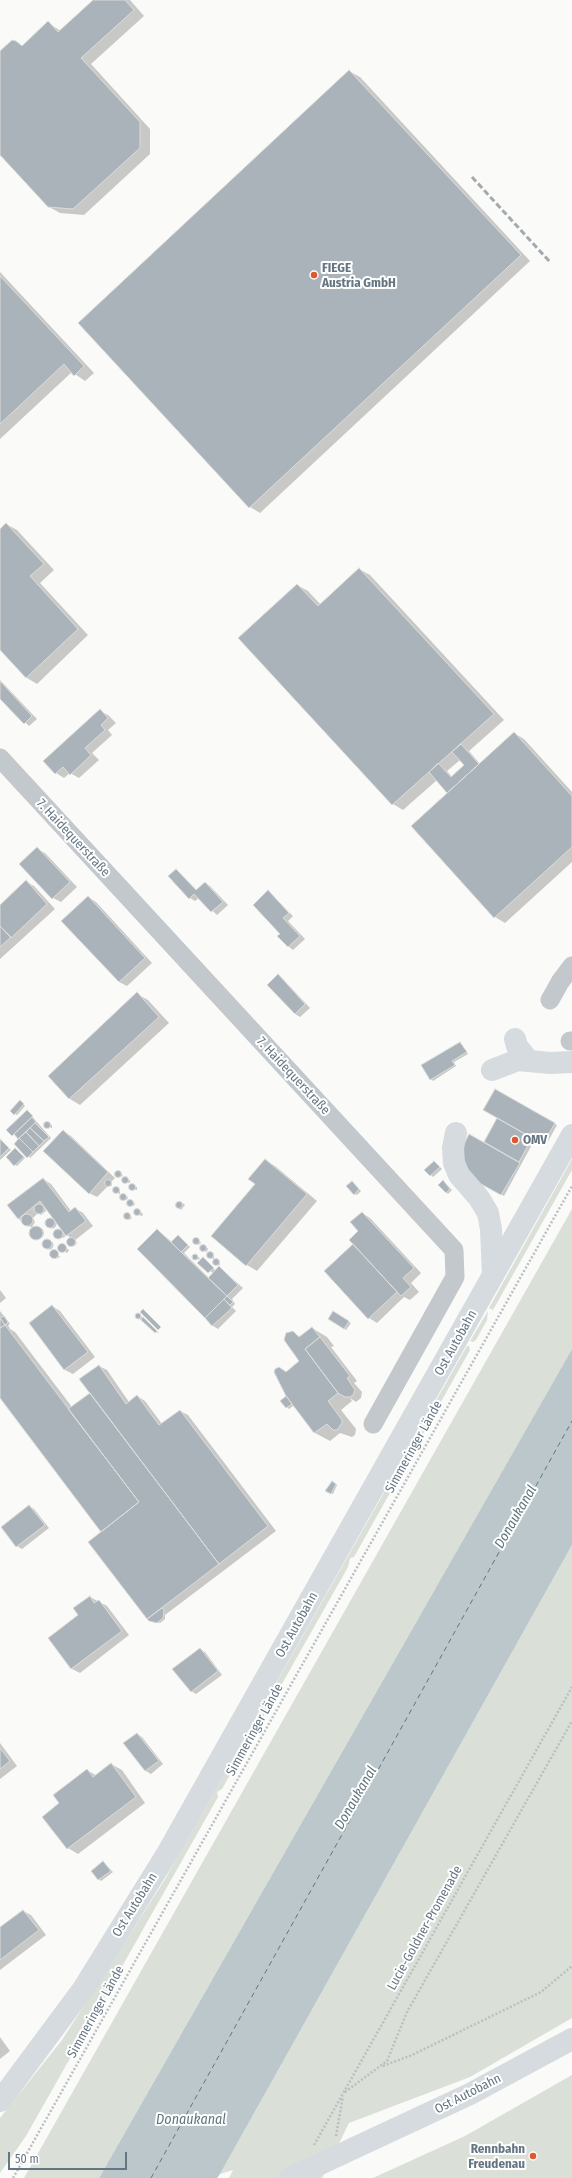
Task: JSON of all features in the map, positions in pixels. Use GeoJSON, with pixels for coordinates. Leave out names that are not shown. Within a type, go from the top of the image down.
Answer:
{"type":"FeatureCollection","features":[{"type":"Feature","properties":{"kind":"highway"},"geometry":{"type":"LineString","coordinates":[[515,1039],[517,1046],[528,1060]]}},
{"type":"Feature","properties":{"kind":"highway"},"geometry":{"type":"LineString","coordinates":[[492,1070],[518,1060],[528,1060],[550,1064],[572,1062]]}},
{"type":"Feature","properties":{"kind":"highway"},"geometry":{"type":"LineString","coordinates":[[456,1133],[453,1148],[454,1162],[460,1174],[479,1198],[488,1213],[491,1229],[493,1276]]}},
{"type":"Feature","properties":{"kind":"highway","name":"Ost Autobahn"},"geometry":{"type":"LineString","coordinates":[[0,2100],[83,1989],[168,1852],[572,1135]]}},
{"type":"Feature","properties":{"kind":"highway","name":"Ost Autobahn"},"geometry":{"type":"LineString","coordinates":[[290,2178],[470,2094],[572,2039]]}},
{"type":"Feature","properties":{"kind":"street","name":"7. Haidequerstraße"},"geometry":{"type":"LineString","coordinates":[[0,758],[454,1250],[455,1277],[374,1424]]}},
{"type":"Feature","properties":{"kind":"street"},"geometry":{"type":"LineString","coordinates":[[550,1000],[560,982],[572,966]]}},
{"type":"Feature","properties":{"kind":"path","name":"Simmeringer Lände"},"geometry":{"type":"LineString","coordinates":[[13,2178],[572,1186]]}},
{"type":"Feature","properties":{"kind":"path","name":"Lucie-Goldner-Promenade"},"geometry":{"type":"LineString","coordinates":[[311,2152],[572,1687]]}},
{"type":"Feature","properties":{"kind":"path"},"geometry":{"type":"LineString","coordinates":[[344,2093],[387,2061],[407,2012],[572,1721]]}},
{"type":"Feature","properties":{"kind":"path"},"geometry":{"type":"LineString","coordinates":[[378,2068],[412,2055],[541,1992],[572,1966]]}},
{"type":"Feature","properties":{"kind":"shaded area"},"geometry":{"type":"Polygon","coordinates":[[[572,1159],[572,1170],[493,1310],[489,1308],[572,1159]]]}},
{"type":"Feature","properties":{"kind":"shaded area"},"geometry":{"type":"Polygon","coordinates":[[[572,1209],[572,1349],[99,2178],[24,2178],[572,1209]]]}},
{"type":"Feature","properties":{"kind":"shaded area"},"geometry":{"type":"Polygon","coordinates":[[[488,1311],[487,1320],[476,1340],[473,1342],[470,1341],[488,1311]]]}},
{"type":"Feature","properties":{"kind":"shaded area"},"geometry":{"type":"Polygon","coordinates":[[[467,1346],[469,1346],[470,1350],[354,1557],[350,1558],[348,1567],[240,1758],[235,1761],[235,1766],[222,1789],[217,1792],[218,1797],[26,2136],[0,2173],[0,2118],[62,2040],[164,1881],[467,1346]]]}},
{"type":"Feature","properties":{"kind":"shaded area"},"geometry":{"type":"Polygon","coordinates":[[[572,1545],[572,2018],[470,2077],[349,2123],[322,2178],[229,2178],[233,2170],[220,2174],[572,1545]]]}},
{"type":"Feature","properties":{"kind":"shaded area"},"geometry":{"type":"Polygon","coordinates":[[[572,2075],[572,2178],[373,2178],[465,2136],[572,2075]]]}},
{"type":"Feature","properties":{"kind":"water","name":"Donaukanal"},"geometry":{"type":"Polygon","coordinates":[[[572,1349],[572,1545],[220,2174],[217,2178],[99,2178],[572,1349]]]}},
{"type":"Feature","properties":{"kind":"building"},"geometry":{"type":"Polygon","coordinates":[[[93,0],[125,0],[134,10],[81,58],[140,122],[140,148],[73,209],[48,207],[0,155],[0,51],[12,40],[16,41],[22,46],[48,21],[58,32],[93,0]]]}},
{"type":"Feature","properties":{"kind":"building","name":"FIEGE Austria GmbH"},"geometry":{"type":"Polygon","coordinates":[[[349,70],[521,255],[249,508],[78,323],[349,70]]]}},
{"type":"Feature","properties":{"kind":"building"},"geometry":{"type":"Polygon","coordinates":[[[0,276],[84,366],[74,376],[64,364],[0,424],[0,276]]]}},
{"type":"Feature","properties":{"kind":"building"},"geometry":{"type":"Polygon","coordinates":[[[6,523],[44,564],[30,576],[78,629],[26,678],[0,650],[0,529],[6,523]]]}},
{"type":"Feature","properties":{"kind":"building"},"geometry":{"type":"Polygon","coordinates":[[[359,568],[494,714],[392,805],[238,638],[297,584],[318,606],[359,568]]]}},
{"type":"Feature","properties":{"kind":"building"},"geometry":{"type":"Polygon","coordinates":[[[0,681],[32,716],[24,724],[0,699],[0,681]]]}},
{"type":"Feature","properties":{"kind":"building"},"geometry":{"type":"Polygon","coordinates":[[[100,709],[108,718],[101,725],[105,730],[85,748],[91,755],[70,775],[63,767],[55,774],[43,761],[100,709]]]}},
{"type":"Feature","properties":{"kind":"building"},"geometry":{"type":"Polygon","coordinates":[[[514,732],[572,796],[572,847],[494,918],[411,826],[514,732]]]}},
{"type":"Feature","properties":{"kind":"building"},"geometry":{"type":"Polygon","coordinates":[[[461,744],[479,764],[447,793],[429,772],[438,763],[451,777],[464,765],[452,752],[461,744]]]}},
{"type":"Feature","properties":{"kind":"building"},"geometry":{"type":"Polygon","coordinates":[[[37,847],[70,882],[52,899],[19,864],[37,847]]]}},
{"type":"Feature","properties":{"kind":"building"},"geometry":{"type":"Polygon","coordinates":[[[176,869],[196,890],[205,882],[223,902],[211,912],[194,894],[189,899],[168,876],[176,869]]]}},
{"type":"Feature","properties":{"kind":"building"},"geometry":{"type":"Polygon","coordinates":[[[26,880],[47,904],[11,938],[0,926],[0,905],[26,880]]]}},
{"type":"Feature","properties":{"kind":"building"},"geometry":{"type":"Polygon","coordinates":[[[268,890],[289,913],[283,918],[300,936],[288,947],[277,936],[280,934],[253,905],[268,890]]]}},
{"type":"Feature","properties":{"kind":"building"},"geometry":{"type":"Polygon","coordinates":[[[88,896],[145,958],[119,982],[61,921],[88,896]]]}},
{"type":"Feature","properties":{"kind":"building"},"geometry":{"type":"Polygon","coordinates":[[[0,926],[11,937],[0,947],[0,926]]]}},
{"type":"Feature","properties":{"kind":"building"},"geometry":{"type":"Polygon","coordinates":[[[278,974],[305,1004],[295,1014],[267,985],[278,974]]]}},
{"type":"Feature","properties":{"kind":"building"},"geometry":{"type":"Polygon","coordinates":[[[137,992],[159,1017],[69,1099],[48,1076],[137,992]]]}},
{"type":"Feature","properties":{"kind":"building"},"geometry":{"type":"Polygon","coordinates":[[[460,1042],[467,1052],[452,1061],[455,1065],[430,1080],[421,1065],[460,1042]]]}},
{"type":"Feature","properties":{"kind":"building"},"geometry":{"type":"Polygon","coordinates":[[[495,1089],[555,1123],[543,1144],[483,1110],[495,1089]]]}},
{"type":"Feature","properties":{"kind":"building"},"geometry":{"type":"Polygon","coordinates":[[[20,1100],[24,1104],[14,1115],[10,1111],[20,1100]]]}},
{"type":"Feature","properties":{"kind":"building"},"geometry":{"type":"Polygon","coordinates":[[[27,1110],[33,1116],[12,1136],[6,1130],[27,1110]]]}},
{"type":"Feature","properties":{"kind":"building"},"geometry":{"type":"Polygon","coordinates":[[[32,1117],[36,1122],[18,1139],[14,1134],[32,1117]]]}},
{"type":"Feature","properties":{"kind":"building"},"geometry":{"type":"Polygon","coordinates":[[[497,1118],[532,1138],[519,1162],[484,1142],[497,1118]]]}},
{"type":"Feature","properties":{"kind":"building"},"geometry":{"type":"Polygon","coordinates":[[[47,1122],[50,1125],[47,1128],[44,1125],[47,1122]]]}},
{"type":"Feature","properties":{"kind":"building"},"geometry":{"type":"Polygon","coordinates":[[[35,1123],[49,1137],[44,1141],[30,1128],[35,1123]]]}},
{"type":"Feature","properties":{"kind":"building"},"geometry":{"type":"Polygon","coordinates":[[[30,1128],[44,1141],[39,1146],[26,1132],[30,1128]]]}},
{"type":"Feature","properties":{"kind":"building"},"geometry":{"type":"Polygon","coordinates":[[[63,1130],[108,1172],[89,1194],[43,1151],[63,1130]]]}},
{"type":"Feature","properties":{"kind":"building"},"geometry":{"type":"Polygon","coordinates":[[[26,1132],[39,1146],[33,1152],[19,1138],[26,1132]]]}},
{"type":"Feature","properties":{"kind":"building"},"geometry":{"type":"Polygon","coordinates":[[[469,1134],[520,1163],[501,1195],[481,1184],[466,1169],[462,1152],[463,1146],[469,1134]]]}},
{"type":"Feature","properties":{"kind":"building"},"geometry":{"type":"Polygon","coordinates":[[[19,1138],[33,1152],[27,1158],[14,1144],[19,1138]]]}},
{"type":"Feature","properties":{"kind":"building"},"geometry":{"type":"Polygon","coordinates":[[[0,1139],[9,1148],[0,1157],[0,1139]]]}},
{"type":"Feature","properties":{"kind":"building"},"geometry":{"type":"Polygon","coordinates":[[[15,1148],[24,1157],[14,1166],[6,1157],[15,1148]]]}},
{"type":"Feature","properties":{"kind":"building"},"geometry":{"type":"Polygon","coordinates":[[[265,1159],[307,1194],[246,1266],[211,1236],[255,1184],[248,1179],[265,1159]]]}},
{"type":"Feature","properties":{"kind":"building"},"geometry":{"type":"Polygon","coordinates":[[[434,1161],[440,1167],[430,1176],[424,1170],[434,1161]]]}},
{"type":"Feature","properties":{"kind":"building"},"geometry":{"type":"Polygon","coordinates":[[[118,1171],[121,1174],[118,1177],[115,1174],[118,1171]]]}},
{"type":"Feature","properties":{"kind":"building"},"geometry":{"type":"Polygon","coordinates":[[[125,1177],[128,1180],[125,1183],[122,1180],[125,1177]]]}},
{"type":"Feature","properties":{"kind":"building"},"geometry":{"type":"Polygon","coordinates":[[[43,1178],[69,1212],[75,1207],[86,1221],[66,1236],[40,1201],[18,1219],[7,1205],[43,1178]]]}},
{"type":"Feature","properties":{"kind":"building"},"geometry":{"type":"Polygon","coordinates":[[[108,1180],[111,1183],[108,1186],[105,1183],[108,1180]]]}},
{"type":"Feature","properties":{"kind":"building"},"geometry":{"type":"Polygon","coordinates":[[[443,1180],[450,1189],[446,1193],[438,1185],[443,1180]]]}},
{"type":"Feature","properties":{"kind":"building"},"geometry":{"type":"Polygon","coordinates":[[[352,1181],[359,1189],[354,1195],[346,1186],[352,1181]]]}},
{"type":"Feature","properties":{"kind":"building"},"geometry":{"type":"Polygon","coordinates":[[[132,1184],[135,1187],[132,1190],[129,1187],[132,1184]]]}},
{"type":"Feature","properties":{"kind":"building"},"geometry":{"type":"Polygon","coordinates":[[[116,1187],[119,1190],[116,1193],[113,1190],[116,1187]]]}},
{"type":"Feature","properties":{"kind":"building"},"geometry":{"type":"Polygon","coordinates":[[[123,1194],[126,1197],[123,1200],[120,1197],[123,1194]]]}},
{"type":"Feature","properties":{"kind":"building"},"geometry":{"type":"Polygon","coordinates":[[[130,1200],[133,1203],[130,1206],[127,1203],[130,1200]]]}},
{"type":"Feature","properties":{"kind":"building"},"geometry":{"type":"Polygon","coordinates":[[[179,1201],[182,1202],[182,1208],[179,1209],[176,1208],[175,1205],[176,1202],[179,1201]]]}},
{"type":"Feature","properties":{"kind":"building"},"geometry":{"type":"Polygon","coordinates":[[[37,1204],[41,1204],[43,1205],[43,1213],[37,1214],[34,1211],[34,1207],[37,1204]]]}},
{"type":"Feature","properties":{"kind":"building"},"geometry":{"type":"Polygon","coordinates":[[[137,1209],[140,1212],[137,1215],[134,1212],[137,1209]]]}},
{"type":"Feature","properties":{"kind":"building"},"geometry":{"type":"Polygon","coordinates":[[[362,1212],[414,1268],[403,1278],[411,1287],[401,1296],[349,1240],[358,1231],[350,1222],[362,1212]]]}},
{"type":"Feature","properties":{"kind":"building"},"geometry":{"type":"Polygon","coordinates":[[[127,1213],[130,1216],[127,1219],[124,1216],[127,1213]]]}},
{"type":"Feature","properties":{"kind":"building"},"geometry":{"type":"Polygon","coordinates":[[[29,1214],[32,1215],[32,1225],[25,1226],[22,1225],[21,1218],[22,1215],[29,1214]]]}},
{"type":"Feature","properties":{"kind":"building"},"geometry":{"type":"Polygon","coordinates":[[[48,1218],[52,1218],[54,1219],[54,1227],[48,1228],[45,1225],[45,1221],[48,1218]]]}},
{"type":"Feature","properties":{"kind":"building"},"geometry":{"type":"Polygon","coordinates":[[[36,1226],[41,1228],[43,1233],[41,1238],[36,1240],[31,1238],[29,1233],[31,1228],[36,1226]]]}},
{"type":"Feature","properties":{"kind":"building"},"geometry":{"type":"Polygon","coordinates":[[[56,1229],[60,1229],[62,1230],[62,1238],[56,1239],[53,1236],[53,1232],[56,1229]]]}},
{"type":"Feature","properties":{"kind":"building"},"geometry":{"type":"Polygon","coordinates":[[[157,1229],[227,1296],[205,1318],[137,1249],[157,1229]]]}},
{"type":"Feature","properties":{"kind":"building"},"geometry":{"type":"Polygon","coordinates":[[[178,1235],[188,1245],[181,1252],[171,1242],[178,1235]]]}},
{"type":"Feature","properties":{"kind":"building"},"geometry":{"type":"Polygon","coordinates":[[[69,1238],[73,1238],[75,1242],[73,1246],[69,1246],[67,1244],[67,1240],[69,1238]]]}},
{"type":"Feature","properties":{"kind":"building"},"geometry":{"type":"Polygon","coordinates":[[[196,1238],[199,1241],[196,1244],[193,1241],[196,1238]]]}},
{"type":"Feature","properties":{"kind":"building"},"geometry":{"type":"Polygon","coordinates":[[[45,1239],[49,1239],[51,1240],[51,1248],[45,1249],[42,1246],[42,1242],[45,1239]]]}},
{"type":"Feature","properties":{"kind":"building"},"geometry":{"type":"Polygon","coordinates":[[[60,1244],[64,1244],[66,1248],[64,1252],[60,1252],[58,1250],[58,1246],[60,1244]]]}},
{"type":"Feature","properties":{"kind":"building"},"geometry":{"type":"Polygon","coordinates":[[[353,1244],[397,1292],[368,1319],[324,1271],[353,1244]]]}},
{"type":"Feature","properties":{"kind":"building"},"geometry":{"type":"Polygon","coordinates":[[[203,1245],[206,1248],[203,1251],[200,1248],[203,1245]]]}},
{"type":"Feature","properties":{"kind":"building"},"geometry":{"type":"Polygon","coordinates":[[[52,1250],[56,1250],[58,1254],[56,1258],[52,1258],[50,1256],[50,1252],[52,1250]]]}},
{"type":"Feature","properties":{"kind":"building"},"geometry":{"type":"Polygon","coordinates":[[[210,1252],[213,1255],[210,1258],[207,1255],[210,1252]]]}},
{"type":"Feature","properties":{"kind":"building"},"geometry":{"type":"Polygon","coordinates":[[[195,1254],[198,1257],[195,1260],[192,1257],[195,1254]]]}},
{"type":"Feature","properties":{"kind":"building"},"geometry":{"type":"Polygon","coordinates":[[[203,1257],[214,1268],[208,1273],[197,1263],[203,1257]]]}},
{"type":"Feature","properties":{"kind":"building"},"geometry":{"type":"Polygon","coordinates":[[[216,1259],[219,1262],[216,1265],[213,1262],[216,1259]]]}},
{"type":"Feature","properties":{"kind":"building"},"geometry":{"type":"Polygon","coordinates":[[[219,1266],[238,1285],[227,1296],[208,1278],[219,1266]]]}},
{"type":"Feature","properties":{"kind":"building"},"geometry":{"type":"Polygon","coordinates":[[[227,1296],[233,1302],[230,1305],[224,1299],[227,1296]]]}},
{"type":"Feature","properties":{"kind":"building"},"geometry":{"type":"Polygon","coordinates":[[[224,1299],[232,1308],[212,1326],[205,1318],[224,1299]]]}},
{"type":"Feature","properties":{"kind":"building"},"geometry":{"type":"Polygon","coordinates":[[[52,1305],[88,1352],[64,1370],[29,1323],[52,1305]]]}},
{"type":"Feature","properties":{"kind":"building"},"geometry":{"type":"Polygon","coordinates":[[[143,1309],[161,1327],[158,1330],[140,1312],[143,1309]]]}},
{"type":"Feature","properties":{"kind":"building"},"geometry":{"type":"Polygon","coordinates":[[[333,1311],[349,1321],[344,1329],[328,1319],[333,1311]]]}},
{"type":"Feature","properties":{"kind":"building"},"geometry":{"type":"Polygon","coordinates":[[[138,1313],[141,1316],[138,1319],[135,1316],[138,1313]]]}},
{"type":"Feature","properties":{"kind":"building"},"geometry":{"type":"Polygon","coordinates":[[[4,1316],[8,1322],[5,1325],[0,1318],[4,1316]]]}},
{"type":"Feature","properties":{"kind":"building"},"geometry":{"type":"Polygon","coordinates":[[[143,1317],[157,1331],[155,1333],[141,1320],[143,1317]]]}},
{"type":"Feature","properties":{"kind":"building"},"geometry":{"type":"Polygon","coordinates":[[[0,1318],[5,1325],[0,1328],[0,1318]]]}},
{"type":"Feature","properties":{"kind":"building"},"geometry":{"type":"Polygon","coordinates":[[[5,1325],[139,1502],[101,1532],[0,1398],[0,1328],[5,1325]]]}},
{"type":"Feature","properties":{"kind":"building"},"geometry":{"type":"Polygon","coordinates":[[[312,1327],[320,1337],[305,1349],[338,1393],[328,1401],[342,1420],[342,1423],[337,1430],[333,1430],[327,1424],[314,1433],[286,1396],[274,1372],[275,1369],[279,1367],[286,1372],[299,1361],[284,1340],[286,1333],[293,1331],[299,1337],[312,1327]]]}},
{"type":"Feature","properties":{"kind":"building"},"geometry":{"type":"Polygon","coordinates":[[[320,1337],[350,1376],[347,1378],[355,1390],[353,1395],[350,1397],[345,1397],[338,1393],[305,1349],[320,1337]]]}},
{"type":"Feature","properties":{"kind":"building"},"geometry":{"type":"Polygon","coordinates":[[[99,1365],[126,1404],[137,1395],[159,1425],[180,1410],[268,1526],[219,1564],[79,1379],[99,1365]]]}},
{"type":"Feature","properties":{"kind":"building"},"geometry":{"type":"Polygon","coordinates":[[[90,1393],[219,1564],[147,1619],[88,1542],[139,1502],[68,1409],[90,1393]]]}},
{"type":"Feature","properties":{"kind":"building"},"geometry":{"type":"Polygon","coordinates":[[[286,1396],[292,1404],[286,1408],[280,1401],[286,1396]]]}},
{"type":"Feature","properties":{"kind":"building"},"geometry":{"type":"Polygon","coordinates":[[[332,1481],[336,1484],[331,1494],[325,1491],[332,1481]]]}},
{"type":"Feature","properties":{"kind":"building"},"geometry":{"type":"Polygon","coordinates":[[[29,1505],[45,1525],[16,1547],[1,1527],[29,1505]]]}},
{"type":"Feature","properties":{"kind":"building"},"geometry":{"type":"Polygon","coordinates":[[[90,1596],[94,1603],[99,1600],[122,1631],[71,1669],[48,1638],[78,1615],[73,1608],[90,1596]]]}},
{"type":"Feature","properties":{"kind":"building"},"geometry":{"type":"Polygon","coordinates":[[[162,1608],[164,1610],[163,1618],[157,1623],[147,1619],[162,1608]]]}},
{"type":"Feature","properties":{"kind":"building"},"geometry":{"type":"Polygon","coordinates":[[[200,1648],[218,1671],[191,1692],[172,1669],[200,1648]]]}},
{"type":"Feature","properties":{"kind":"building"},"geometry":{"type":"Polygon","coordinates":[[[137,1733],[159,1761],[145,1771],[123,1743],[137,1733]]]}},
{"type":"Feature","properties":{"kind":"building"},"geometry":{"type":"Polygon","coordinates":[[[0,1748],[10,1761],[0,1769],[0,1748]]]}},
{"type":"Feature","properties":{"kind":"building"},"geometry":{"type":"Polygon","coordinates":[[[111,1763],[136,1797],[67,1849],[42,1817],[59,1803],[53,1795],[87,1769],[93,1777],[111,1763]]]}},
{"type":"Feature","properties":{"kind":"building"},"geometry":{"type":"Polygon","coordinates":[[[103,1861],[111,1871],[98,1880],[91,1871],[103,1861]]]}},
{"type":"Feature","properties":{"kind":"building"},"geometry":{"type":"Polygon","coordinates":[[[23,1910],[39,1930],[0,1960],[0,1927],[23,1910]]]}},
{"type":"Feature","properties":{"kind":"ferry route"},"geometry":{"type":"LineString","coordinates":[[151,2178],[572,1421]]}},
{"type":"Feature","properties":{"kind":"railway"},"geometry":{"type":"LineString","coordinates":[[472,177],[550,262]]}},
{"type":"Feature","properties":{"kind":"place","name":"FIEGE Austria GmbH"},"geometry":{"type":"Point","coordinates":[314,275]}},
{"type":"Feature","properties":{"kind":"place","name":"OMV"},"geometry":{"type":"Point","coordinates":[515,1140]}},
{"type":"Feature","properties":{"kind":"place","name":"Rennbahn Freudenau"},"geometry":{"type":"Point","coordinates":[533,2156]}}]}
